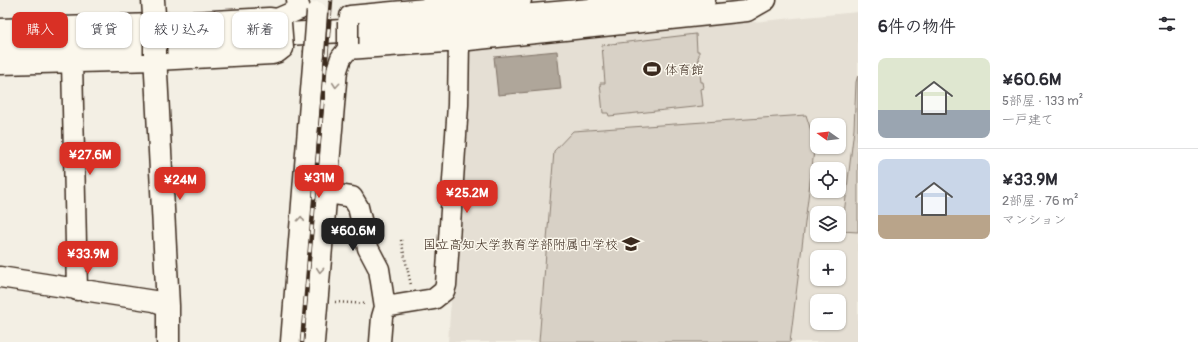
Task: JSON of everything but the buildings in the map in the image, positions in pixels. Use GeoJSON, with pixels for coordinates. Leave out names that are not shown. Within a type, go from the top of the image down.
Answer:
{"type":"FeatureCollection","features":[{"type":"Feature","properties":{"kind":"street"},"geometry":{"type":"LineString","coordinates":[[153,0],[154,12]]}},
{"type":"Feature","properties":{"kind":"street"},"geometry":{"type":"LineString","coordinates":[[288,16],[300,9],[297,0]]}},
{"type":"Feature","properties":{"kind":"street"},"geometry":{"type":"LineString","coordinates":[[314,342],[337,70],[341,58],[348,47],[350,13],[521,0]]}},
{"type":"Feature","properties":{"kind":"street"},"geometry":{"type":"LineString","coordinates":[[0,46],[139,42],[362,30],[704,0]]}},
{"type":"Feature","properties":{"kind":"street"},"geometry":{"type":"LineString","coordinates":[[348,47],[459,41],[747,11],[766,0]]}},
{"type":"Feature","properties":{"kind":"street"},"geometry":{"type":"LineString","coordinates":[[291,342],[317,6]]}},
{"type":"Feature","properties":{"kind":"street"},"geometry":{"type":"LineString","coordinates":[[0,29],[140,27]]}},
{"type":"Feature","properties":{"kind":"street"},"geometry":{"type":"LineString","coordinates":[[385,307],[434,299],[440,296],[446,285],[458,105],[459,41]]}},
{"type":"Feature","properties":{"kind":"street"},"geometry":{"type":"LineString","coordinates":[[156,48],[168,306],[168,342]]}},
{"type":"Feature","properties":{"kind":"street"},"geometry":{"type":"LineString","coordinates":[[0,64],[72,62],[156,57],[272,54],[283,48]]}},
{"type":"Feature","properties":{"kind":"street"},"geometry":{"type":"LineString","coordinates":[[72,62],[77,290]]}},
{"type":"Feature","properties":{"kind":"street"},"geometry":{"type":"LineString","coordinates":[[327,193],[352,197],[358,207],[368,248],[379,269],[385,307],[382,317],[380,342]]}},
{"type":"Feature","properties":{"kind":"street"},"geometry":{"type":"LineString","coordinates":[[0,277],[154,302],[168,306]]}},
{"type":"Feature","properties":{"kind":"path"},"geometry":{"type":"LineString","coordinates":[[402,240],[415,303]]}},
{"type":"Feature","properties":{"kind":"path"},"geometry":{"type":"LineString","coordinates":[[332,302],[378,304],[385,307]]}},
{"type":"Feature","properties":{"kind":"shaded area","name":"国立高知大学教育学部附属中学校"},"geometry":{"type":"Polygon","coordinates":[[[858,12],[858,342],[448,342],[469,49],[858,12]]]}},
{"type":"Feature","properties":{"kind":"shaded area","name":"体育館"},"geometry":{"type":"Polygon","coordinates":[[[696,34],[697,51],[699,51],[698,57],[701,82],[703,82],[704,88],[701,89],[703,106],[609,116],[608,113],[603,113],[600,83],[605,83],[602,45],[696,34]]]}},
{"type":"Feature","properties":{"kind":"shaded area"},"geometry":{"type":"Polygon","coordinates":[[[557,51],[561,89],[498,95],[494,57],[557,51]]]}},
{"type":"Feature","properties":{"kind":"shaded area"},"geometry":{"type":"Polygon","coordinates":[[[858,75],[858,232],[846,231],[845,206],[854,129],[856,82],[858,75]]]}},
{"type":"Feature","properties":{"kind":"shaded area"},"geometry":{"type":"Polygon","coordinates":[[[806,115],[810,127],[810,154],[814,154],[813,162],[810,162],[810,183],[790,342],[539,342],[554,151],[573,131],[806,115]]]}},
{"type":"Feature","properties":{"kind":"railway"},"geometry":{"type":"LineString","coordinates":[[302,342],[331,0]]}},
{"type":"Feature","properties":{"kind":"place","name":"体育館"},"geometry":{"type":"Point","coordinates":[652,69]}},
{"type":"Feature","properties":{"kind":"place","name":"国立高知大学教育学部附属中学校"},"geometry":{"type":"Point","coordinates":[631,244]}}]}
